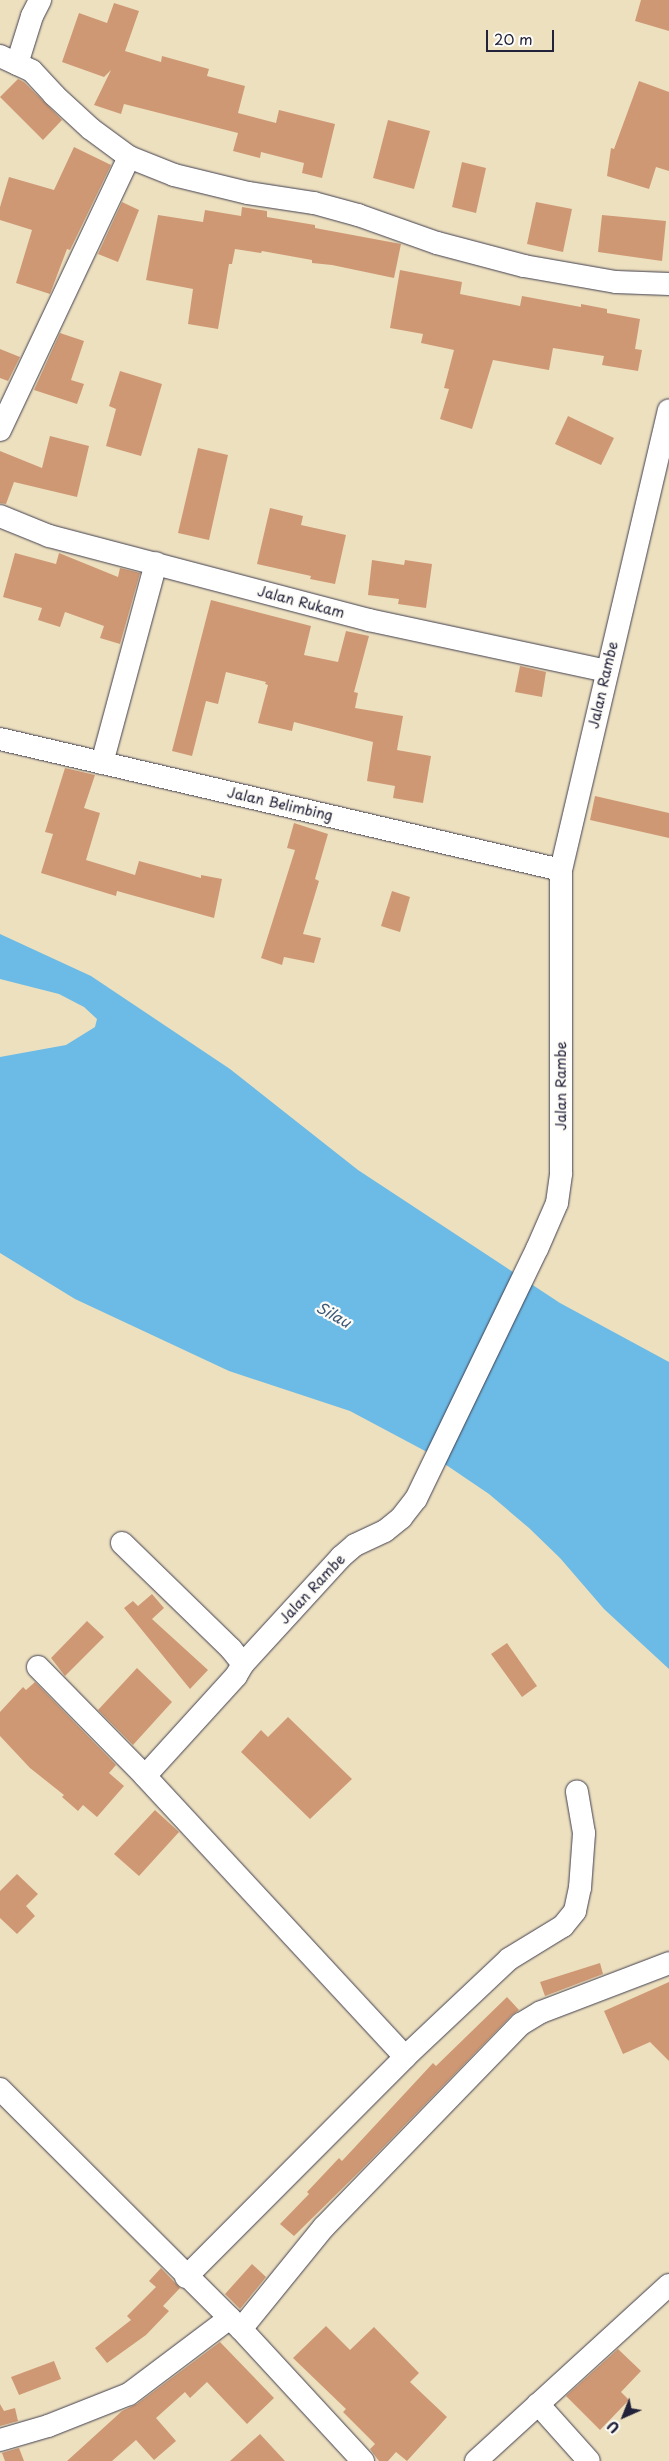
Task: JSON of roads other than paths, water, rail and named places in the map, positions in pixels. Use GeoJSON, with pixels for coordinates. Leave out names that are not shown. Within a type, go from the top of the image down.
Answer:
{"type":"FeatureCollection","features":[{"type":"Feature","properties":{"kind":"street"},"geometry":{"type":"LineString","coordinates":[[40,0],[9,60],[32,71],[54,95],[91,129],[129,157],[174,175],[248,193],[349,212],[437,243],[524,266],[616,282],[669,284]]}},
{"type":"Feature","properties":{"kind":"street"},"geometry":{"type":"LineString","coordinates":[[0,430],[129,157]]}},
{"type":"Feature","properties":{"kind":"street","name":"Jalan Rambe"},"geometry":{"type":"LineString","coordinates":[[145,1776],[236,1676],[243,1664],[341,1557],[355,1545],[385,1531],[401,1518],[416,1499],[537,1249],[557,1203],[561,1173],[561,870],[606,670],[669,411]]}},
{"type":"Feature","properties":{"kind":"street","name":"Jalan Rukam"},"geometry":{"type":"LineString","coordinates":[[0,516],[49,536],[369,620],[606,670]]}},
{"type":"Feature","properties":{"kind":"street"},"geometry":{"type":"LineString","coordinates":[[102,763],[156,563]]}},
{"type":"Feature","properties":{"kind":"street","name":"Jalan Belimbing"},"geometry":{"type":"LineString","coordinates":[[0,739],[561,870]]}},
{"type":"Feature","properties":{"kind":"street"},"geometry":{"type":"LineString","coordinates":[[122,1543],[231,1649],[243,1664]]}},
{"type":"Feature","properties":{"kind":"street"},"geometry":{"type":"LineString","coordinates":[[38,1667],[145,1776],[405,2057]]}},
{"type":"Feature","properties":{"kind":"street"},"geometry":{"type":"LineString","coordinates":[[186,2277],[405,2057],[509,1959],[563,1926],[574,1911],[580,1888],[584,1833],[577,1792]]}},
{"type":"Feature","properties":{"kind":"street"},"geometry":{"type":"LineString","coordinates":[[0,2440],[48,2426],[128,2394],[235,2324],[324,2227],[521,2024],[541,2012],[669,1963]]}},
{"type":"Feature","properties":{"kind":"street"},"geometry":{"type":"LineString","coordinates":[[0,2089],[235,2324],[363,2461]]}},
{"type":"Feature","properties":{"kind":"street"},"geometry":{"type":"LineString","coordinates":[[476,2461],[669,2285]]}},
{"type":"Feature","properties":{"kind":"street"},"geometry":{"type":"LineString","coordinates":[[538,2404],[589,2461]]}},
{"type":"Feature","properties":{"kind":"water","name":"Silau"},"geometry":{"type":"Polygon","coordinates":[[[0,934],[91,976],[230,1069],[358,1170],[560,1303],[669,1362],[669,1669],[604,1609],[560,1558],[529,1528],[489,1494],[427,1452],[350,1411],[229,1371],[75,1299],[0,1253],[0,1057],[66,1045],[95,1027],[97,1019],[84,1007],[59,994],[0,979],[0,934]]]}}]}
